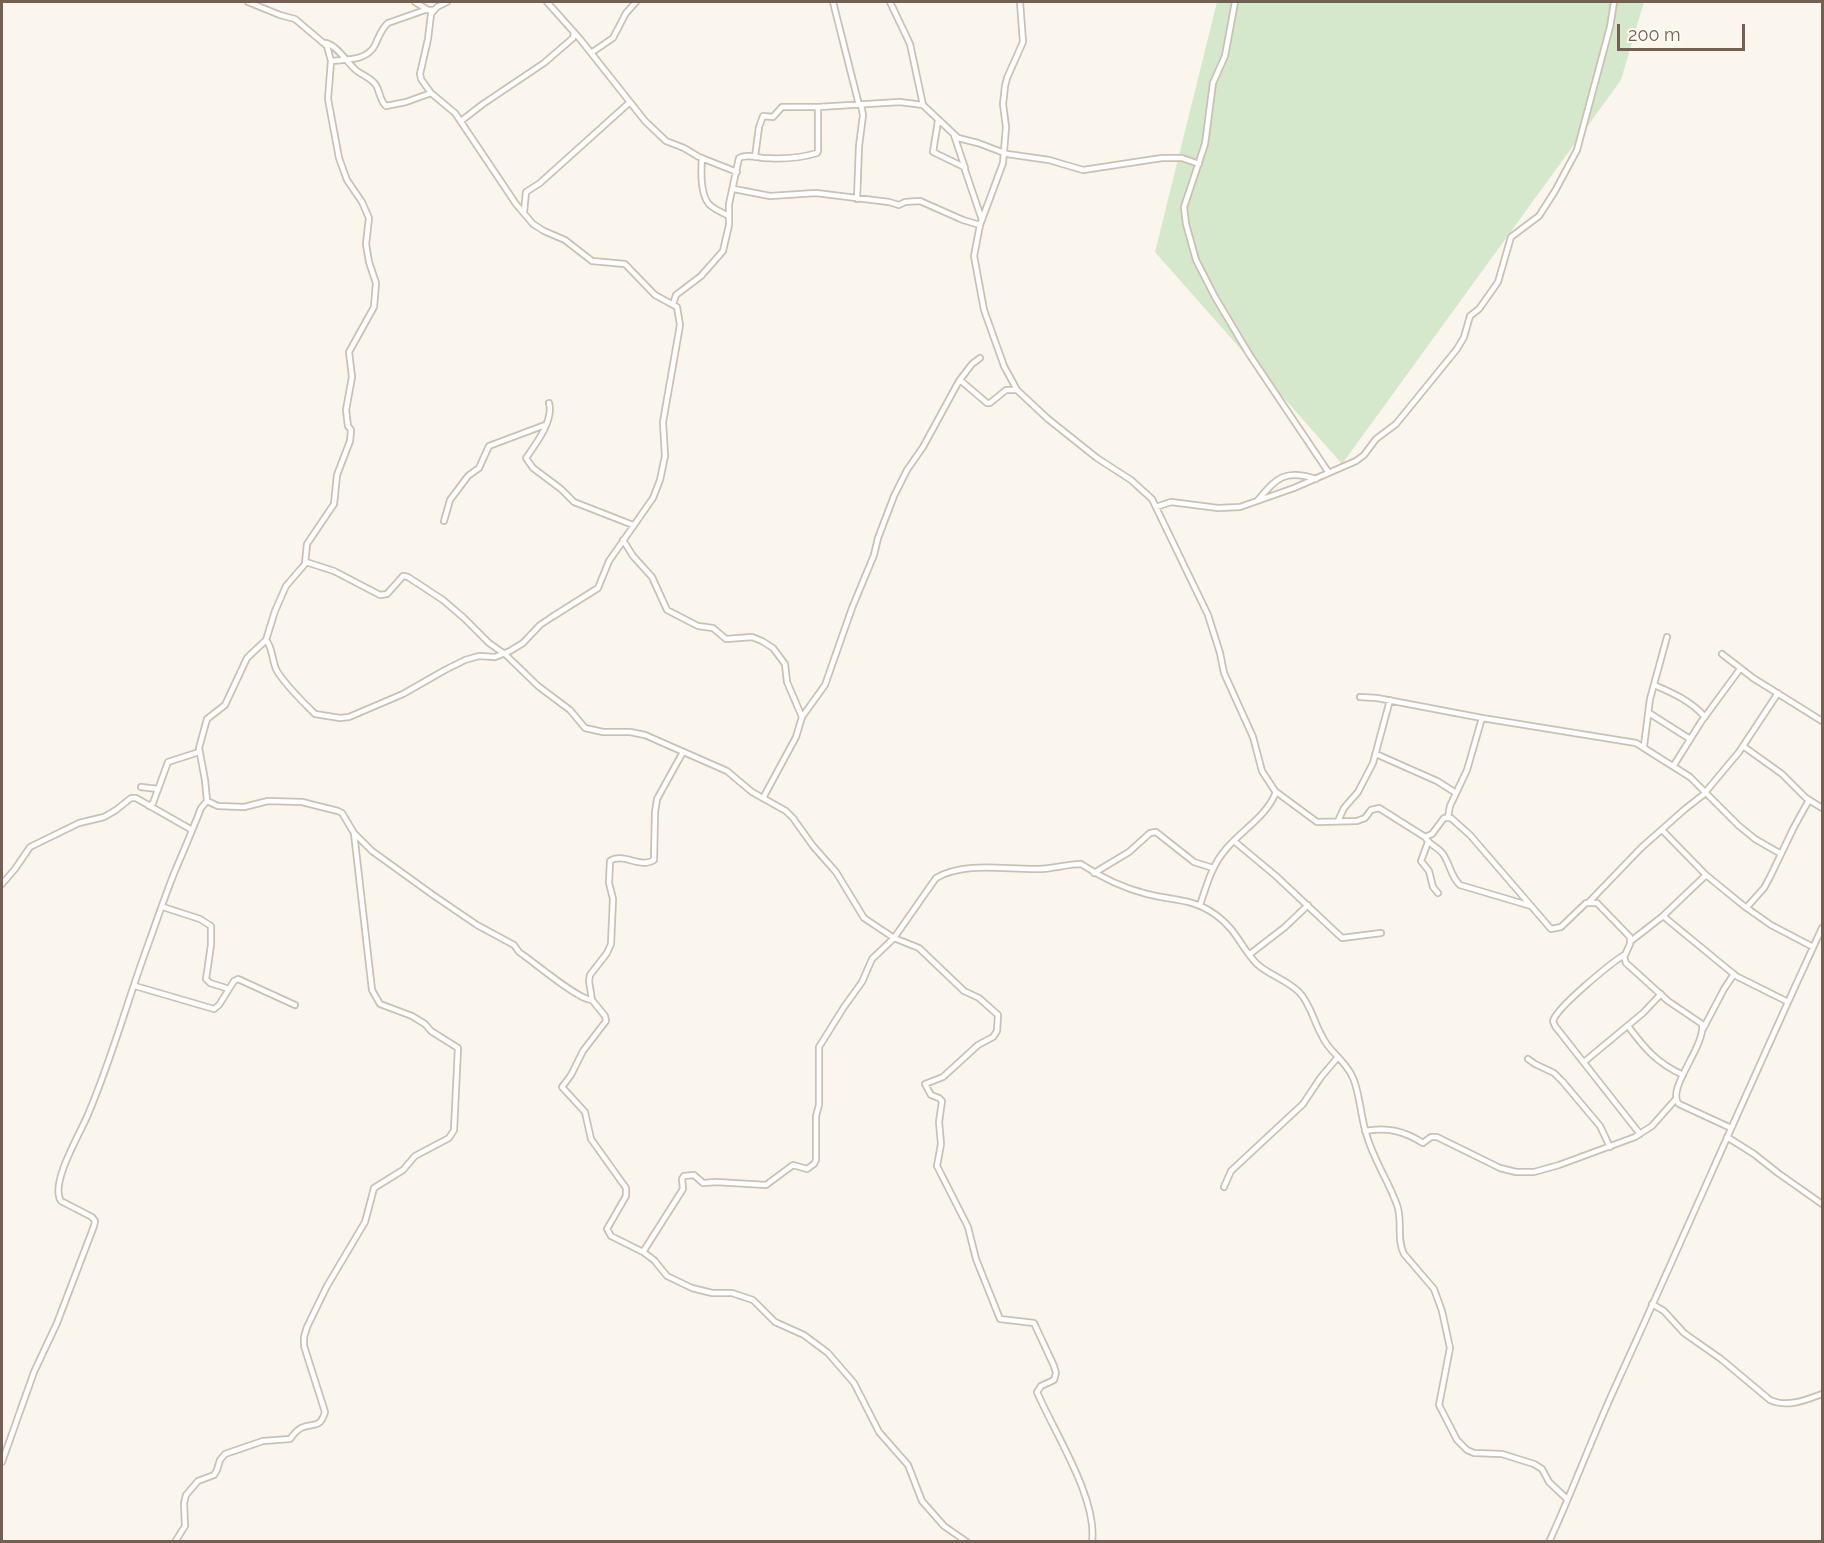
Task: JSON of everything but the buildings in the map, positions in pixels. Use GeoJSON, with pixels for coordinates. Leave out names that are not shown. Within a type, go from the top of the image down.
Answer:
{"type":"FeatureCollection","features":[{"type":"Feature","properties":{"kind":"street"},"geometry":{"type":"LineString","coordinates":[[248,2],[295,19],[325,43],[332,45],[374,83],[382,103],[386,106],[431,93]]}},
{"type":"Feature","properties":{"kind":"street"},"geometry":{"type":"LineString","coordinates":[[415,2],[430,10]]}},
{"type":"Feature","properties":{"kind":"street"},"geometry":{"type":"LineString","coordinates":[[331,61],[359,58],[370,52],[388,23],[430,10],[447,2]]}},
{"type":"Feature","properties":{"kind":"street"},"geometry":{"type":"LineString","coordinates":[[547,2],[645,121],[666,141],[737,172]]}},
{"type":"Feature","properties":{"kind":"street"},"geometry":{"type":"LineString","coordinates":[[591,53],[613,38],[626,13],[636,2]]}},
{"type":"Feature","properties":{"kind":"street"},"geometry":{"type":"LineString","coordinates":[[832,2],[863,115],[857,199]]}},
{"type":"Feature","properties":{"kind":"street"},"geometry":{"type":"LineString","coordinates":[[890,2],[910,44],[922,105]]}},
{"type":"Feature","properties":{"kind":"street"},"geometry":{"type":"LineString","coordinates":[[1020,2],[1023,42],[1005,86],[1002,105],[1006,127],[1002,166],[981,223],[974,256],[982,300],[1000,357],[1017,390],[1048,419],[1097,458],[1142,489],[1156,507],[1182,566],[1208,615],[1224,673],[1253,737],[1262,771],[1276,792],[1315,822],[1363,819],[1371,810],[1379,808],[1427,839],[1442,852],[1455,880],[1460,885],[1531,906]]}},
{"type":"Feature","properties":{"kind":"street"},"geometry":{"type":"LineString","coordinates":[[1235,2],[1225,56],[1213,83],[1205,144],[1184,207],[1186,224],[1196,260],[1249,354],[1329,473]]}},
{"type":"Feature","properties":{"kind":"street"},"geometry":{"type":"LineString","coordinates":[[1156,507],[1174,502],[1218,508],[1237,508],[1316,479],[1362,458],[1376,439],[1396,424],[1457,349],[1464,337],[1470,316],[1479,309],[1498,282],[1511,237],[1539,216],[1556,191],[1577,150],[1610,27],[1614,2]]}},
{"type":"Feature","properties":{"kind":"street"},"geometry":{"type":"LineString","coordinates":[[266,640],[280,675],[315,714],[341,718],[349,717],[404,694],[465,660],[476,656],[495,657],[504,654],[523,643],[540,626],[576,600],[597,589],[605,575],[609,561],[657,492],[664,466],[663,422],[680,325],[678,310],[673,304],[655,295],[625,264],[591,261],[565,240],[537,226],[516,204],[461,121],[448,106],[431,93],[421,79],[430,10]]}},
{"type":"Feature","properties":{"kind":"street"},"geometry":{"type":"LineString","coordinates":[[461,121],[544,63],[575,36]]}},
{"type":"Feature","properties":{"kind":"street"},"geometry":{"type":"LineString","coordinates":[[2,1462],[34,1372],[57,1323],[95,1224],[92,1217],[61,1201],[58,1190],[68,1155],[86,1121],[111,1057],[192,830],[201,808],[207,801],[206,780],[199,745],[207,719],[225,705],[247,658],[266,640],[286,586],[306,562],[308,544],[336,501],[337,475],[350,441],[351,430],[348,426],[346,410],[352,377],[349,352],[374,307],[376,288],[366,244],[368,212],[347,180],[339,158],[331,122],[328,99],[331,61],[325,43]]}},
{"type":"Feature","properties":{"kind":"street"},"geometry":{"type":"LineString","coordinates":[[524,212],[526,192],[540,183],[630,102]]}},
{"type":"Feature","properties":{"kind":"street"},"geometry":{"type":"LineString","coordinates":[[755,157],[759,127],[763,116],[774,117],[781,108],[900,102],[922,105],[954,135],[1004,153],[1049,160],[1083,170],[1162,158],[1189,159],[1199,164]]}},
{"type":"Feature","properties":{"kind":"street"},"geometry":{"type":"LineString","coordinates":[[673,304],[676,296],[701,276],[723,251],[739,158],[746,155],[755,157],[798,156],[817,153],[817,107]]}},
{"type":"Feature","properties":{"kind":"street"},"geometry":{"type":"LineString","coordinates":[[939,121],[933,152],[965,168]]}},
{"type":"Feature","properties":{"kind":"street"},"geometry":{"type":"LineString","coordinates":[[954,135],[981,223]]}},
{"type":"Feature","properties":{"kind":"street"},"geometry":{"type":"LineString","coordinates":[[702,158],[702,186],[707,201],[711,206],[729,216]]}},
{"type":"Feature","properties":{"kind":"street"},"geometry":{"type":"LineString","coordinates":[[734,189],[770,196],[816,193],[899,205],[905,202],[920,201],[963,220],[981,223]]}},
{"type":"Feature","properties":{"kind":"street"},"geometry":{"type":"LineString","coordinates":[[763,798],[796,737],[802,717],[825,685],[894,496],[960,380],[972,364],[980,358]]}},
{"type":"Feature","properties":{"kind":"street"},"geometry":{"type":"LineString","coordinates":[[960,380],[987,403],[1006,390],[1017,390]]}},
{"type":"Feature","properties":{"kind":"street"},"geometry":{"type":"LineString","coordinates":[[549,403],[550,416],[539,440],[526,458],[533,468],[574,502],[633,525]]}},
{"type":"Feature","properties":{"kind":"street"},"geometry":{"type":"LineString","coordinates":[[444,521],[450,500],[462,483],[479,468],[489,446],[545,425]]}},
{"type":"Feature","properties":{"kind":"street"},"geometry":{"type":"LineString","coordinates":[[1256,501],[1282,476],[1305,476],[1316,479]]}},
{"type":"Feature","properties":{"kind":"street"},"geometry":{"type":"LineString","coordinates":[[623,540],[635,559],[652,577],[667,610],[698,626],[713,628],[726,639],[752,637],[773,648],[785,664],[788,682],[802,717]]}},
{"type":"Feature","properties":{"kind":"street"},"geometry":{"type":"LineString","coordinates":[[306,562],[334,571],[380,595],[387,594],[403,576],[408,577],[443,600],[538,686],[570,710],[585,728],[603,732],[637,733],[727,771],[793,818],[836,872],[864,918],[894,938],[919,948],[964,991],[980,998],[998,1016],[998,1031],[993,1037],[978,1045],[943,1077],[925,1084],[931,1095],[942,1101],[939,1122],[941,1144],[937,1166],[968,1227],[976,1259],[1000,1319],[1034,1323],[1054,1366],[1056,1373],[1054,1380],[1041,1386],[1037,1392],[1078,1478],[1090,1516],[1093,1531],[1092,1542]]}},
{"type":"Feature","properties":{"kind":"street"},"geometry":{"type":"LineString","coordinates":[[1644,746],[1654,685],[1667,637]]}},
{"type":"Feature","properties":{"kind":"street"},"geometry":{"type":"LineString","coordinates":[[1722,654],[1740,669],[1822,721]]}},
{"type":"Feature","properties":{"kind":"street"},"geometry":{"type":"LineString","coordinates":[[1674,765],[1690,738],[1740,669]]}},
{"type":"Feature","properties":{"kind":"street"},"geometry":{"type":"LineString","coordinates":[[1654,685],[1686,700],[1705,717]]}},
{"type":"Feature","properties":{"kind":"street"},"geometry":{"type":"LineString","coordinates":[[1448,817],[1455,820],[1470,835],[1548,927],[1554,929],[1561,927],[1589,902],[1641,848],[1706,793],[1743,746],[1778,693]]}},
{"type":"Feature","properties":{"kind":"street"},"geometry":{"type":"LineString","coordinates":[[1360,697],[1390,700],[1482,718],[1629,741],[1644,746],[1695,781],[1755,839],[1781,854]]}},
{"type":"Feature","properties":{"kind":"street"},"geometry":{"type":"LineString","coordinates":[[1338,821],[1344,808],[1358,792],[1376,754],[1390,700]]}},
{"type":"Feature","properties":{"kind":"street"},"geometry":{"type":"LineString","coordinates":[[1649,713],[1690,738]]}},
{"type":"Feature","properties":{"kind":"street"},"geometry":{"type":"LineString","coordinates":[[1438,893],[1433,887],[1429,871],[1420,861],[1427,839],[1441,821],[1448,817],[1467,770],[1482,718]]}},
{"type":"Feature","properties":{"kind":"street"},"geometry":{"type":"LineString","coordinates":[[1743,746],[1782,774],[1809,800],[1822,808]]}},
{"type":"Feature","properties":{"kind":"street"},"geometry":{"type":"LineString","coordinates":[[149,806],[153,803],[168,762],[199,752]]}},
{"type":"Feature","properties":{"kind":"street"},"geometry":{"type":"LineString","coordinates":[[683,752],[657,799],[654,822],[654,860],[648,863],[617,858],[610,861],[609,883],[613,904],[610,924],[611,940],[607,953],[589,977],[592,1000],[605,1016],[606,1021],[583,1052],[562,1087],[585,1112],[591,1139],[626,1188],[626,1196],[607,1229],[611,1236],[654,1260],[667,1276],[692,1288],[712,1293],[732,1293],[753,1300],[775,1322],[804,1335],[828,1353],[855,1383],[879,1432],[908,1465],[922,1501],[944,1526],[967,1542]]}},
{"type":"Feature","properties":{"kind":"street"},"geometry":{"type":"LineString","coordinates":[[1376,754],[1437,781],[1456,793]]}},
{"type":"Feature","properties":{"kind":"street"},"geometry":{"type":"LineString","coordinates":[[141,787],[158,789]]}},
{"type":"Feature","properties":{"kind":"street"},"geometry":{"type":"LineString","coordinates":[[1200,905],[1213,868],[1234,841],[1268,807],[1276,792]]}},
{"type":"Feature","properties":{"kind":"street"},"geometry":{"type":"LineString","coordinates":[[2,884],[30,847],[80,823],[104,817],[131,798],[136,798],[192,830]]}},
{"type":"Feature","properties":{"kind":"street"},"geometry":{"type":"LineString","coordinates":[[207,801],[218,806],[244,807],[281,800],[317,805],[340,812],[354,833],[366,845],[413,882],[477,925],[514,945],[519,952],[575,993],[587,1000],[592,1000]]}},
{"type":"Feature","properties":{"kind":"street"},"geometry":{"type":"LineString","coordinates":[[1747,908],[1764,888],[1809,800]]}},
{"type":"Feature","properties":{"kind":"street"},"geometry":{"type":"LineString","coordinates":[[1662,830],[1706,875],[1747,908],[1771,925],[1814,946]]}},
{"type":"Feature","properties":{"kind":"street"},"geometry":{"type":"LineString","coordinates":[[1094,873],[1129,852],[1150,833],[1156,832],[1194,862],[1213,868]]}},
{"type":"Feature","properties":{"kind":"street"},"geometry":{"type":"LineString","coordinates":[[175,1542],[185,1526],[186,1496],[198,1481],[214,1475],[225,1454],[269,1440],[290,1439],[298,1429],[316,1425],[324,1416],[325,1412],[304,1346],[307,1327],[327,1286],[365,1222],[374,1188],[403,1170],[415,1156],[448,1138],[454,1130],[458,1048],[412,1016],[381,1004],[372,990],[354,833]]}},
{"type":"Feature","properties":{"kind":"street"},"geometry":{"type":"LineString","coordinates":[[1234,841],[1261,862],[1342,938],[1381,933]]}},
{"type":"Feature","properties":{"kind":"street"},"geometry":{"type":"LineString","coordinates":[[643,1252],[683,1189],[681,1179],[684,1176],[694,1175],[704,1183],[765,1185],[793,1165],[807,1169],[814,1164],[816,1160],[816,1116],[819,1105],[819,1047],[862,982],[872,959],[894,938],[932,881],[944,874],[972,868],[1039,869],[1080,864],[1130,889],[1200,905],[1227,923],[1258,965],[1299,992],[1322,1038],[1353,1076],[1371,1149],[1398,1207],[1401,1247],[1404,1254],[1434,1289],[1442,1311],[1450,1348],[1439,1405],[1446,1420],[1457,1440],[1467,1450],[1478,1454],[1502,1454],[1534,1464],[1542,1469],[1549,1482],[1566,1498]]}},
{"type":"Feature","properties":{"kind":"street"},"geometry":{"type":"LineString","coordinates":[[1640,1134],[1555,1026],[1554,1019],[1585,987],[1624,954],[1631,941],[1663,916],[1706,875]]}},
{"type":"Feature","properties":{"kind":"street"},"geometry":{"type":"LineString","coordinates":[[1589,902],[1597,903],[1630,937],[1631,941]]}},
{"type":"Feature","properties":{"kind":"street"},"geometry":{"type":"LineString","coordinates":[[1250,954],[1285,927],[1308,905]]}},
{"type":"Feature","properties":{"kind":"street"},"geometry":{"type":"LineString","coordinates":[[163,907],[200,919],[210,925],[212,934],[206,979],[210,983],[229,989]]}},
{"type":"Feature","properties":{"kind":"street"},"geometry":{"type":"LineString","coordinates":[[1663,916],[1734,974],[1788,1002]]}},
{"type":"Feature","properties":{"kind":"street"},"geometry":{"type":"LineString","coordinates":[[1549,1542],[1566,1498],[1652,1304],[1822,928]]}},
{"type":"Feature","properties":{"kind":"street"},"geometry":{"type":"LineString","coordinates":[[1624,954],[1626,963],[1681,1012],[1700,1022],[1703,1029]]}},
{"type":"Feature","properties":{"kind":"street"},"geometry":{"type":"LineString","coordinates":[[1365,1131],[1388,1130],[1408,1134],[1423,1143],[1431,1137],[1437,1137],[1500,1168],[1516,1172],[1550,1168],[1610,1147],[1640,1134],[1664,1114],[1675,1100],[1675,1095],[1703,1029],[1734,974]]}},
{"type":"Feature","properties":{"kind":"street"},"geometry":{"type":"LineString","coordinates":[[135,986],[214,1010],[234,981],[238,979],[296,1005]]}},
{"type":"Feature","properties":{"kind":"street"},"geometry":{"type":"LineString","coordinates":[[1584,1062],[1643,1013],[1661,994]]}},
{"type":"Feature","properties":{"kind":"street"},"geometry":{"type":"LineString","coordinates":[[1628,1026],[1662,1065],[1683,1075]]}},
{"type":"Feature","properties":{"kind":"street"},"geometry":{"type":"LineString","coordinates":[[1224,1187],[1231,1171],[1304,1104],[1321,1077],[1338,1057]]}},
{"type":"Feature","properties":{"kind":"street"},"geometry":{"type":"LineString","coordinates":[[1528,1059],[1554,1073],[1563,1082],[1600,1126],[1610,1147]]}},
{"type":"Feature","properties":{"kind":"street"},"geometry":{"type":"LineString","coordinates":[[1675,1100],[1731,1128]]}},
{"type":"Feature","properties":{"kind":"street"},"geometry":{"type":"LineString","coordinates":[[1727,1137],[1822,1204]]}},
{"type":"Feature","properties":{"kind":"street"},"geometry":{"type":"LineString","coordinates":[[1652,1304],[1664,1311],[1683,1333],[1721,1359],[1770,1400],[1788,1403],[1822,1394]]}},
{"type":"Feature","properties":{"kind":"green space"},"geometry":{"type":"Polygon","coordinates":[[[1217,2],[1644,2],[1621,80],[1342,464],[1155,252],[1217,2]]]}}]}
